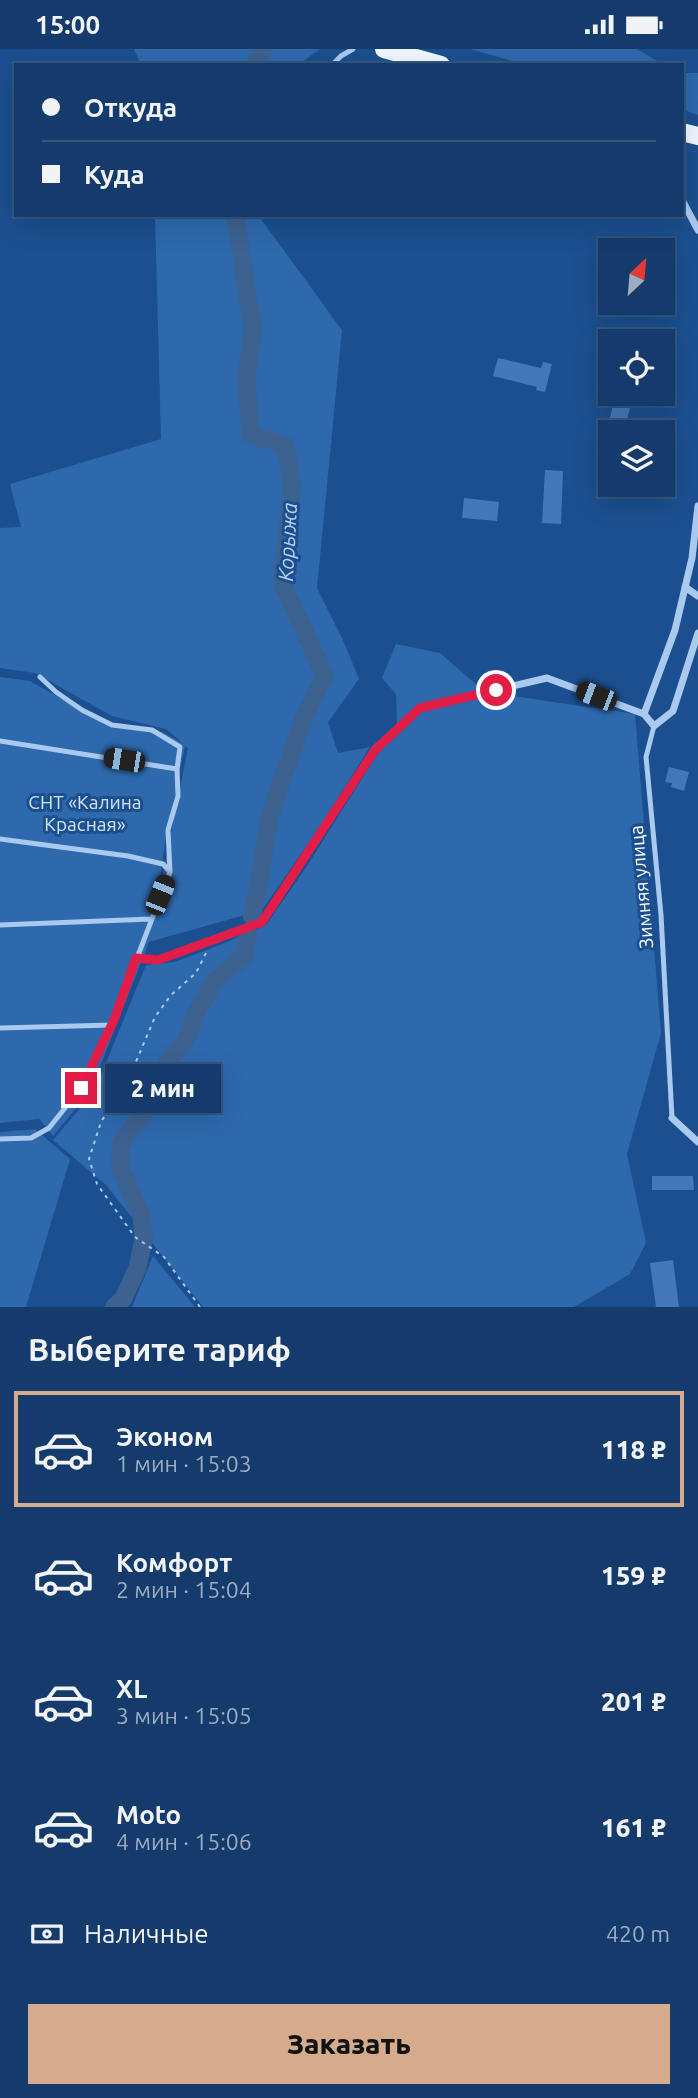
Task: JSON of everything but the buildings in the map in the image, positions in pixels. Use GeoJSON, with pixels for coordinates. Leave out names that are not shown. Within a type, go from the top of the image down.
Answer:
{"type":"FeatureCollection","features":[{"type":"Feature","properties":{"kind":"main road"},"geometry":{"type":"LineString","coordinates":[[384,49],[434,63]]}},
{"type":"Feature","properties":{"kind":"street"},"geometry":{"type":"LineString","coordinates":[[684,204],[698,230]]}},
{"type":"Feature","properties":{"kind":"street"},"geometry":{"type":"LineString","coordinates":[[644,714],[675,630],[692,558],[698,506]]}},
{"type":"Feature","properties":{"kind":"street"},"geometry":{"type":"LineString","coordinates":[[685,587],[698,596]]}},
{"type":"Feature","properties":{"kind":"street","name":"Зимняя улица"},"geometry":{"type":"LineString","coordinates":[[654,726],[673,711],[695,651],[698,633]]}},
{"type":"Feature","properties":{"kind":"street"},"geometry":{"type":"LineString","coordinates":[[158,960],[262,922],[375,750],[420,708],[547,678],[644,714],[654,726]]}},
{"type":"Feature","properties":{"kind":"street","name":"Зимняя улица"},"geometry":{"type":"LineString","coordinates":[[672,1118],[698,1142]]}},
{"type":"Feature","properties":{"kind":"lane"},"geometry":{"type":"LineString","coordinates":[[334,63],[353,49]]}},
{"type":"Feature","properties":{"kind":"lane"},"geometry":{"type":"LineString","coordinates":[[0,1139],[31,1138],[49,1128],[81,1088],[111,1025],[170,872],[169,830],[177,796],[180,747],[152,730],[112,725],[82,710],[40,677]]}},
{"type":"Feature","properties":{"kind":"lane","name":"Зимняя улица"},"geometry":{"type":"LineString","coordinates":[[654,726],[646,757],[661,915],[672,1118]]}},
{"type":"Feature","properties":{"kind":"lane"},"geometry":{"type":"LineString","coordinates":[[0,741],[177,769]]}},
{"type":"Feature","properties":{"kind":"lane"},"geometry":{"type":"LineString","coordinates":[[0,839],[128,856],[163,864],[170,872]]}},
{"type":"Feature","properties":{"kind":"lane"},"geometry":{"type":"LineString","coordinates":[[0,925],[151,919]]}},
{"type":"Feature","properties":{"kind":"lane"},"geometry":{"type":"LineString","coordinates":[[136,958],[158,960]]}},
{"type":"Feature","properties":{"kind":"lane"},"geometry":{"type":"LineString","coordinates":[[0,1028],[111,1025]]}},
{"type":"Feature","properties":{"kind":"path"},"geometry":{"type":"LineString","coordinates":[[200,1307],[164,1257],[135,1237],[97,1184],[89,1159],[101,1122],[129,1078],[155,1017],[171,995],[196,973],[212,940]]}},
{"type":"Feature","properties":{"kind":"green space"},"geometry":{"type":"Polygon","coordinates":[[[134,49],[320,49],[301,63],[140,63],[134,49]]]}},
{"type":"Feature","properties":{"kind":"green space"},"geometry":{"type":"Polygon","coordinates":[[[470,49],[637,49],[661,63],[520,63],[470,49]]]}},
{"type":"Feature","properties":{"kind":"green space"},"geometry":{"type":"Polygon","coordinates":[[[684,73],[698,73],[698,115],[684,110],[684,73]]]}},
{"type":"Feature","properties":{"kind":"green space","name":"СНТ «Калина Красная»"},"geometry":{"type":"Polygon","coordinates":[[[155,217],[259,217],[342,330],[317,588],[359,679],[328,722],[338,753],[370,747],[322,824],[262,910],[149,942],[91,1090],[53,1136],[39,1119],[0,1123],[0,677],[30,681],[113,728],[162,732],[184,744],[166,729],[112,716],[35,673],[0,668],[0,528],[21,527],[10,484],[161,439],[155,217]],[[185,746],[165,843],[155,913],[188,748],[185,746]]]}},
{"type":"Feature","properties":{"kind":"green space"},"geometry":{"type":"Polygon","coordinates":[[[396,644],[440,653],[485,692],[635,714],[661,1033],[627,1154],[646,1243],[630,1274],[574,1307],[203,1307],[106,1185],[53,1140],[94,1092],[146,965],[175,962],[266,925],[305,869],[397,723],[396,694],[382,678],[396,644]]]}},
{"type":"Feature","properties":{"kind":"green space"},"geometry":{"type":"Polygon","coordinates":[[[35,1129],[70,1159],[26,1307],[0,1307],[0,1132],[35,1129]]]}},
{"type":"Feature","properties":{"kind":"green space"},"geometry":{"type":"Polygon","coordinates":[[[153,1256],[195,1307],[132,1307],[153,1256]]]}},
{"type":"Feature","properties":{"kind":"waterway","name":"Корыжа"},"geometry":{"type":"LineString","coordinates":[[255,63],[263,50]]}},
{"type":"Feature","properties":{"kind":"waterway","name":"Корыжа"},"geometry":{"type":"LineString","coordinates":[[235,217],[253,329],[246,380],[251,434],[285,446],[292,486],[282,583],[325,676],[303,720],[269,818],[252,916]]}},
{"type":"Feature","properties":{"kind":"waterway","name":"Корыжа"},"geometry":{"type":"LineString","coordinates":[[114,1307],[123,1299],[137,1269],[144,1238],[141,1214],[120,1168],[121,1144],[147,1108],[154,1086],[167,1062],[186,1039],[199,1007],[215,981],[244,956],[248,936]]}},
{"type":"Feature","properties":{"kind":"route"},"geometry":{"type":"LineString","coordinates":[[81,1088],[114,1020],[136,958],[158,960],[262,922],[375,750],[420,708],[496,690]]}}]}
